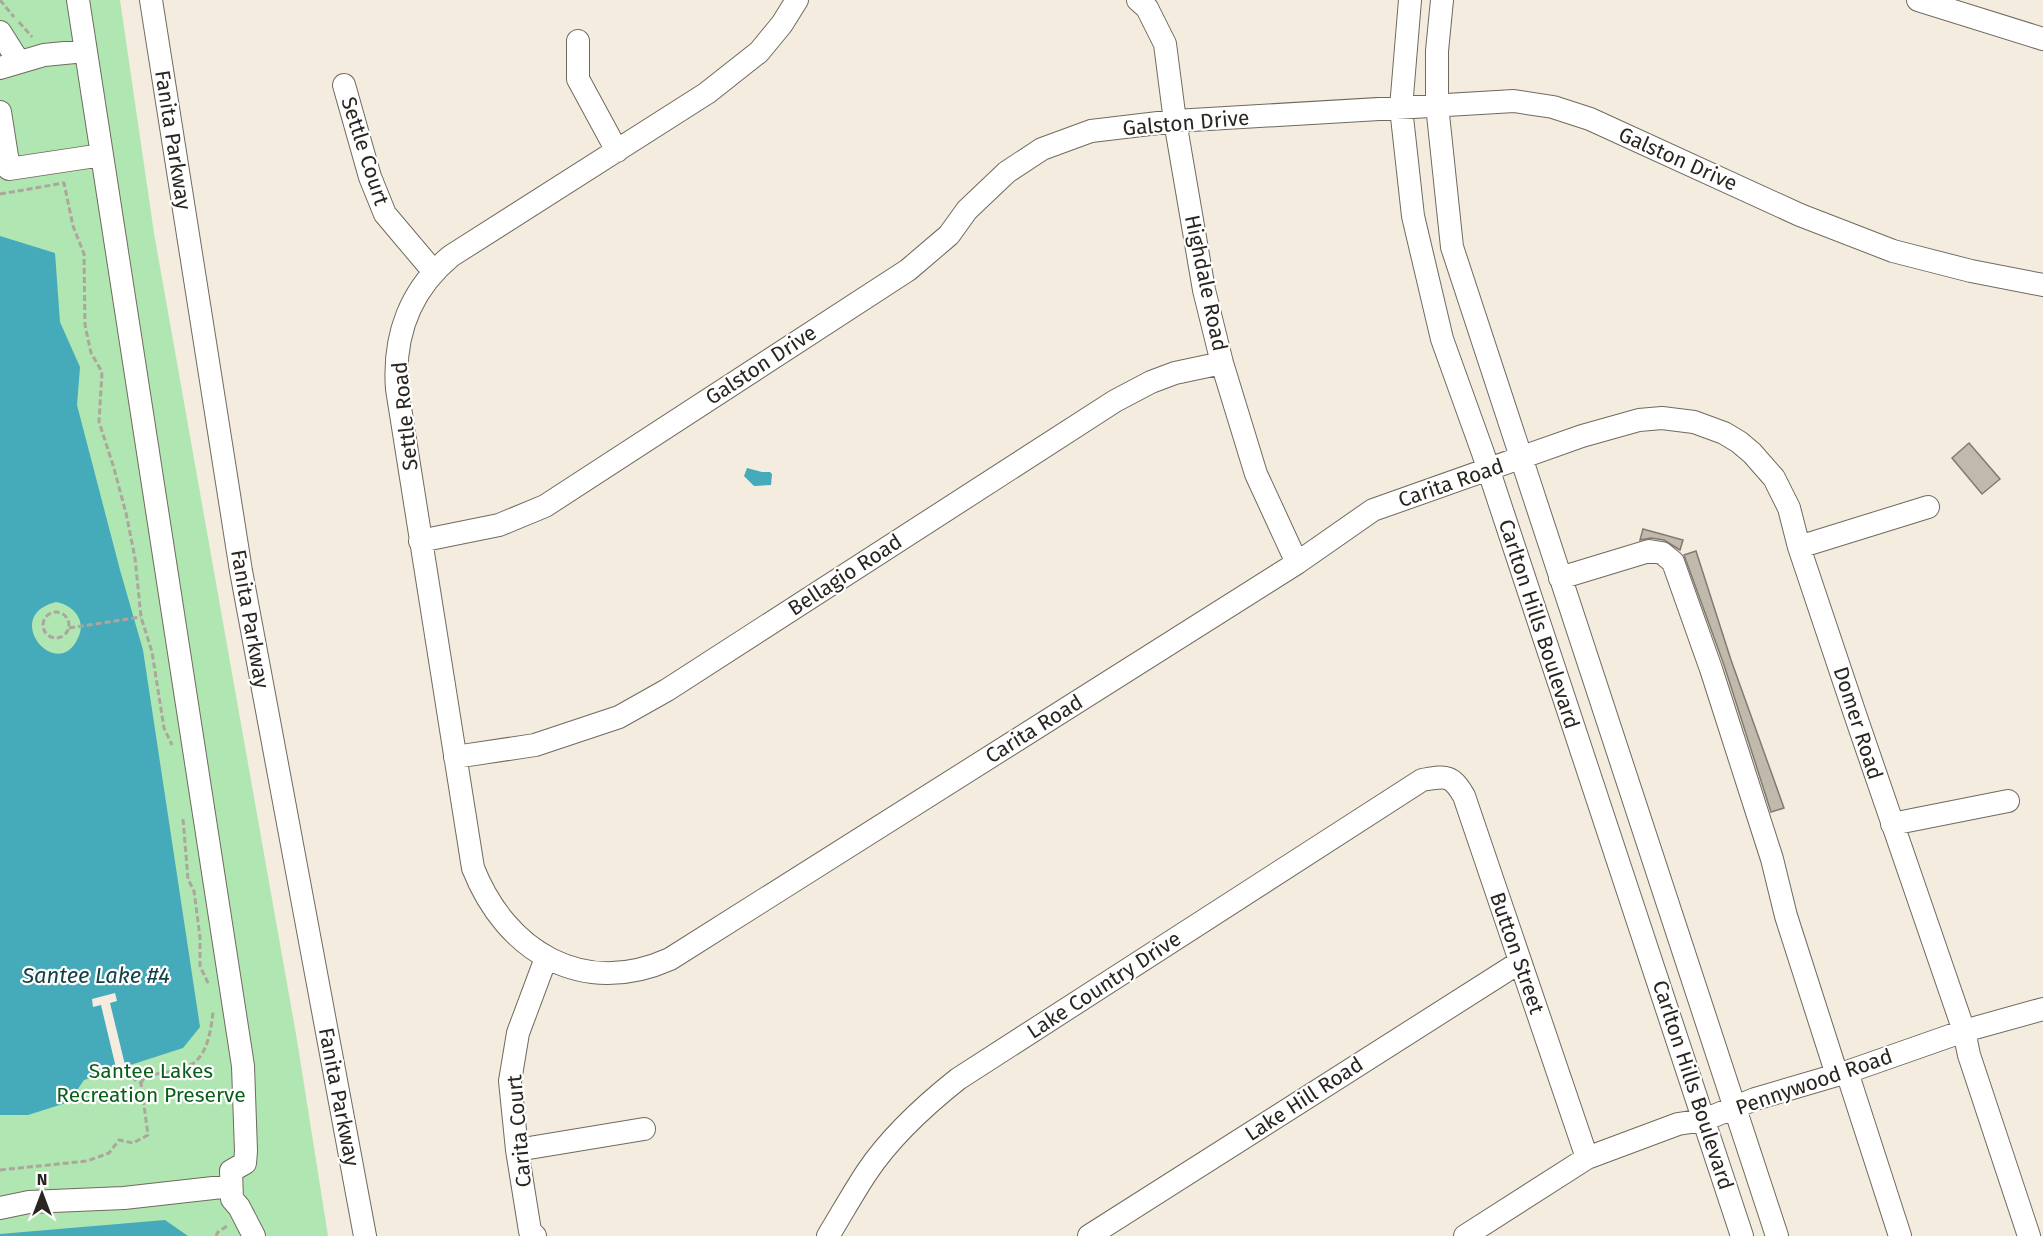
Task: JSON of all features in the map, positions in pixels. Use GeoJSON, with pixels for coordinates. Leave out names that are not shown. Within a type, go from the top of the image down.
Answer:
{"type":"FeatureCollection","features":[{"type":"Feature","properties":{"kind":"street"},"geometry":{"type":"LineString","coordinates":[[78,0],[243,1066],[246,1151],[245,1163],[231,1171],[232,1199],[239,1207],[254,1236]]}},
{"type":"Feature","properties":{"kind":"street","name":"Fanita Parkway"},"geometry":{"type":"LineString","coordinates":[[151,0],[241,571],[365,1236]]}},
{"type":"Feature","properties":{"kind":"street","name":"Settle Road"},"geometry":{"type":"LineString","coordinates":[[546,958],[532,949],[496,913],[479,884],[473,868],[420,541],[396,370],[400,335],[413,301],[434,272],[451,256],[707,93],[749,62],[782,24],[797,0]]}},
{"type":"Feature","properties":{"kind":"street","name":"Highdale Road"},"geometry":{"type":"LineString","coordinates":[[1138,0],[1147,8],[1165,44],[1175,121],[1204,290],[1222,363],[1256,474],[1297,563]]}},
{"type":"Feature","properties":{"kind":"street","name":"Carlton Hills Boulevard"},"geometry":{"type":"LineString","coordinates":[[1410,0],[1401,108],[1413,216],[1442,339],[1742,1236]]}},
{"type":"Feature","properties":{"kind":"street","name":"Carlton Hills Boulevard"},"geometry":{"type":"LineString","coordinates":[[1442,0],[1437,51],[1437,105],[1452,247],[1777,1236]]}},
{"type":"Feature","properties":{"kind":"street"},"geometry":{"type":"LineString","coordinates":[[1918,0],[2043,39]]}},
{"type":"Feature","properties":{"kind":"street"},"geometry":{"type":"LineString","coordinates":[[0,32],[10,65],[44,56],[85,51]]}},
{"type":"Feature","properties":{"kind":"street"},"geometry":{"type":"LineString","coordinates":[[578,41],[578,79],[617,151]]}},
{"type":"Feature","properties":{"kind":"street","name":"Settle Court"},"geometry":{"type":"LineString","coordinates":[[345,85],[370,177],[385,214],[434,272]]}},
{"type":"Feature","properties":{"kind":"street","name":"Galston Drive"},"geometry":{"type":"LineString","coordinates":[[420,541],[499,525],[545,506],[908,270],[949,235],[967,210],[1008,172],[1042,149],[1091,131],[1175,121],[1514,101],[1563,110],[1590,119],[1800,215],[1880,246],[1971,271],[2043,285]]}},
{"type":"Feature","properties":{"kind":"street"},"geometry":{"type":"LineString","coordinates":[[0,112],[9,169],[102,155]]}},
{"type":"Feature","properties":{"kind":"street","name":"Bellagio Road"},"geometry":{"type":"LineString","coordinates":[[455,756],[535,745],[619,717],[667,690],[1115,400],[1175,373],[1222,363]]}},
{"type":"Feature","properties":{"kind":"street","name":"Domer Road"},"geometry":{"type":"LineString","coordinates":[[1520,459],[1582,436],[1639,420],[1662,418],[1701,424],[1739,442],[1764,465],[1783,492],[1799,547],[1892,824],[1964,1030],[1969,1055],[2032,1227]]}},
{"type":"Feature","properties":{"kind":"street","name":"Carita Road"},"geometry":{"type":"LineString","coordinates":[[546,958],[572,969],[603,974],[640,971],[670,959],[1297,563],[1373,510],[1520,459]]}},
{"type":"Feature","properties":{"kind":"street"},"geometry":{"type":"LineString","coordinates":[[1799,547],[1928,507]]}},
{"type":"Feature","properties":{"kind":"street"},"geometry":{"type":"LineString","coordinates":[[1560,578],[1649,551],[1662,553],[1673,562],[1711,669],[1769,848],[1786,916],[1900,1236]]}},
{"type":"Feature","properties":{"kind":"street","name":"Button Street"},"geometry":{"type":"LineString","coordinates":[[1422,780],[1443,776],[1455,781],[1464,796],[1587,1158]]}},
{"type":"Feature","properties":{"kind":"street","name":"Lake Country Drive"},"geometry":{"type":"LineString","coordinates":[[828,1236],[867,1172],[889,1144],[927,1104],[958,1079],[1422,780]]}},
{"type":"Feature","properties":{"kind":"street"},"geometry":{"type":"LineString","coordinates":[[1892,824],[2008,801]]}},
{"type":"Feature","properties":{"kind":"street","name":"Carita Court"},"geometry":{"type":"LineString","coordinates":[[535,1236],[530,1231],[517,1150],[510,1081],[518,1033],[546,958]]}},
{"type":"Feature","properties":{"kind":"street","name":"Lake Hill Road"},"geometry":{"type":"LineString","coordinates":[[1089,1236],[1520,962]]}},
{"type":"Feature","properties":{"kind":"street","name":"Pennywood Road"},"geometry":{"type":"LineString","coordinates":[[1465,1236],[1587,1158],[1678,1124],[1704,1120],[1755,1099],[1842,1074],[1964,1030],[2043,1009]]}},
{"type":"Feature","properties":{"kind":"street"},"geometry":{"type":"LineString","coordinates":[[517,1150],[644,1129]]}},
{"type":"Feature","properties":{"kind":"street"},"geometry":{"type":"LineString","coordinates":[[0,1208],[29,1202],[124,1197],[231,1185]]}},
{"type":"Feature","properties":{"kind":"path"},"geometry":{"type":"LineString","coordinates":[[0,194],[64,183],[73,226],[84,254],[85,325],[91,353],[102,372],[99,422],[126,513],[135,558],[141,617],[152,652],[164,728],[173,747]]}},
{"type":"Feature","properties":{"kind":"path"},"geometry":{"type":"LineString","coordinates":[[51,612],[62,613],[69,620],[69,628],[66,635],[61,638],[51,638],[43,630],[44,620],[51,612]]}},
{"type":"Feature","properties":{"kind":"path"},"geometry":{"type":"LineString","coordinates":[[69,628],[141,617]]}},
{"type":"Feature","properties":{"kind":"path"},"geometry":{"type":"LineString","coordinates":[[184,811],[188,879],[194,891],[200,937],[200,966],[212,992]]}},
{"type":"Feature","properties":{"kind":"path"},"geometry":{"type":"LineString","coordinates":[[0,1170],[87,1161],[109,1153],[119,1140],[134,1143],[148,1135],[141,1083],[144,1076],[192,1064],[204,1049],[212,1026],[213,1008]]}},
{"type":"Feature","properties":{"kind":"path"},"geometry":{"type":"LineString","coordinates":[[121,1071],[141,1083]]}},
{"type":"Feature","properties":{"kind":"green space","name":"Santee Lakes Recreation Preserve"},"geometry":{"type":"Polygon","coordinates":[[[0,0],[120,0],[154,233],[297,1040],[328,1236],[0,1236],[0,0]]]}},
{"type":"Feature","properties":{"kind":"water","name":"Santee Lake #4"},"geometry":{"type":"Polygon","coordinates":[[[0,236],[55,253],[60,322],[80,367],[77,405],[143,650],[200,1027],[183,1048],[84,1080],[69,1102],[28,1115],[0,1115],[0,236]],[[56,602],[40,609],[33,620],[33,632],[38,642],[47,651],[58,654],[69,650],[78,638],[81,625],[77,614],[56,602]]]}},
{"type":"Feature","properties":{"kind":"water"},"geometry":{"type":"Polygon","coordinates":[[[747,468],[770,472],[772,474],[771,485],[754,486],[744,476],[747,468]]]}},
{"type":"Feature","properties":{"kind":"water"},"geometry":{"type":"Polygon","coordinates":[[[165,1220],[188,1236],[0,1236],[0,1234],[165,1220]]]}},
{"type":"Feature","properties":{"kind":"pier"},"geometry":{"type":"Polygon","coordinates":[[[115,993],[117,1001],[110,1003],[126,1069],[117,1072],[101,1005],[93,1007],[92,999],[115,993]]]}},
{"type":"Feature","properties":{"kind":"building"},"geometry":{"type":"Polygon","coordinates":[[[1969,443],[2000,479],[1982,494],[1952,458],[1969,443]]]}},
{"type":"Feature","properties":{"kind":"building"},"geometry":{"type":"Polygon","coordinates":[[[1643,529],[1683,540],[1680,550],[1664,540],[1651,538],[1640,540],[1643,529]]]}},
{"type":"Feature","properties":{"kind":"building"},"geometry":{"type":"Polygon","coordinates":[[[1696,551],[1731,660],[1784,808],[1771,812],[1724,665],[1684,555],[1696,551]]]}}]}
